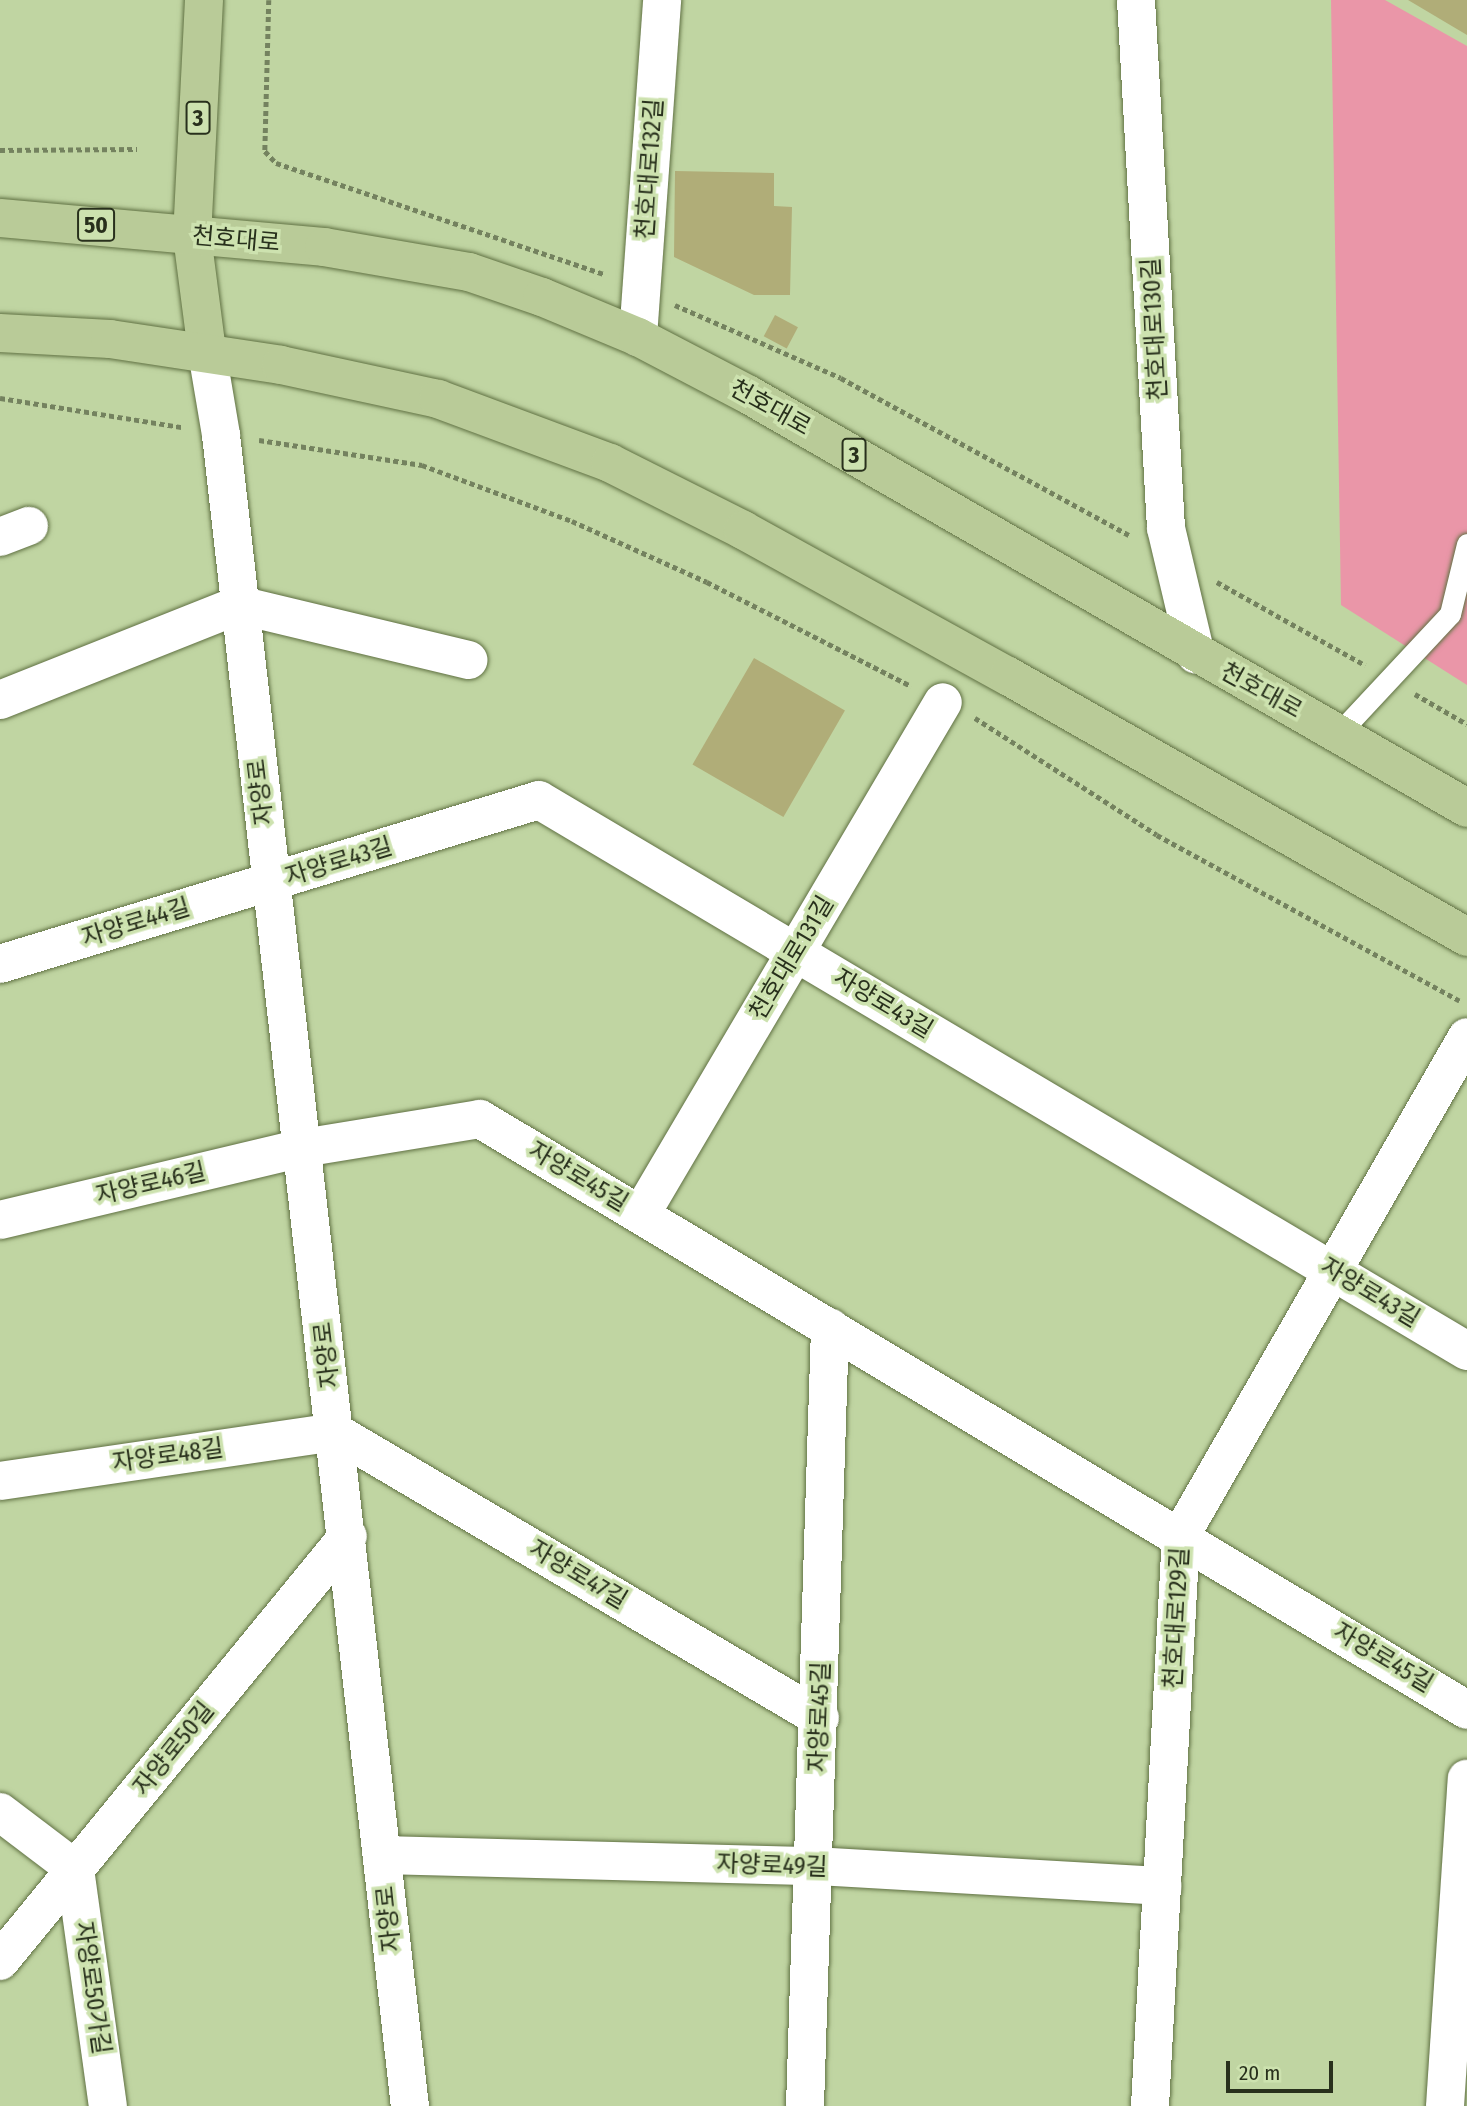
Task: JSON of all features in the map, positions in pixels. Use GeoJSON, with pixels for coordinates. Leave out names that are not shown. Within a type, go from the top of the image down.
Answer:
{"type":"FeatureCollection","features":[{"type":"Feature","properties":{"kind":"main road","name":"자양로"},"geometry":{"type":"LineString","coordinates":[[204,0],[192,236],[207,352]]}},
{"type":"Feature","properties":{"kind":"main road","name":"천호대로"},"geometry":{"type":"LineString","coordinates":[[0,218],[324,247],[469,272],[638,337],[1027,553],[1196,655],[1467,807]]}},
{"type":"Feature","properties":{"kind":"main road"},"geometry":{"type":"LineString","coordinates":[[0,333],[110,339],[207,352],[438,399],[610,463],[743,530],[1008,676],[1467,937]]}},
{"type":"Feature","properties":{"kind":"street","name":"천호대로132길"},"geometry":{"type":"LineString","coordinates":[[638,337],[662,0]]}},
{"type":"Feature","properties":{"kind":"street","name":"천호대로130길"},"geometry":{"type":"LineString","coordinates":[[1136,0],[1166,528],[1196,655]]}},
{"type":"Feature","properties":{"kind":"street","name":"자양로"},"geometry":{"type":"LineString","coordinates":[[207,352],[221,435],[348,1536],[410,2106]]}},
{"type":"Feature","properties":{"kind":"street"},"geometry":{"type":"LineString","coordinates":[[0,699],[239,605],[468,660]]}},
{"type":"Feature","properties":{"kind":"street","name":"천호대로131길"},"geometry":{"type":"LineString","coordinates":[[640,1214],[943,702]]}},
{"type":"Feature","properties":{"kind":"street","name":"자양로43길"},"geometry":{"type":"LineString","coordinates":[[271,882],[539,800],[1467,1351]]}},
{"type":"Feature","properties":{"kind":"street","name":"자양로44길"},"geometry":{"type":"LineString","coordinates":[[0,964],[271,882]]}},
{"type":"Feature","properties":{"kind":"street","name":"천호대로129길"},"geometry":{"type":"LineString","coordinates":[[1150,2106],[1181,1535],[1467,1037]]}},
{"type":"Feature","properties":{"kind":"street","name":"자양로45길"},"geometry":{"type":"LineString","coordinates":[[303,1148],[480,1119],[1181,1535],[1467,1710]]}},
{"type":"Feature","properties":{"kind":"street","name":"자양로46길"},"geometry":{"type":"LineString","coordinates":[[0,1220],[303,1148]]}},
{"type":"Feature","properties":{"kind":"street","name":"자양로45길"},"geometry":{"type":"LineString","coordinates":[[805,2106],[820,1718],[830,1327]]}},
{"type":"Feature","properties":{"kind":"street","name":"자양로48길"},"geometry":{"type":"LineString","coordinates":[[0,1481],[335,1432]]}},
{"type":"Feature","properties":{"kind":"street","name":"자양로47길"},"geometry":{"type":"LineString","coordinates":[[335,1432],[820,1718]]}},
{"type":"Feature","properties":{"kind":"street","name":"자양로50길"},"geometry":{"type":"LineString","coordinates":[[0,1961],[348,1536]]}},
{"type":"Feature","properties":{"kind":"street"},"geometry":{"type":"LineString","coordinates":[[1445,2106],[1467,1779]]}},
{"type":"Feature","properties":{"kind":"street"},"geometry":{"type":"LineString","coordinates":[[0,1812],[75,1869]]}},
{"type":"Feature","properties":{"kind":"street","name":"자양로49길"},"geometry":{"type":"LineString","coordinates":[[382,1855],[815,1866],[1162,1886]]}},
{"type":"Feature","properties":{"kind":"street","name":"자양로50가길"},"geometry":{"type":"LineString","coordinates":[[75,1869],[108,2106]]}},
{"type":"Feature","properties":{"kind":"lane"},"geometry":{"type":"LineString","coordinates":[[1338,734],[1450,614],[1467,544]]}},
{"type":"Feature","properties":{"kind":"path"},"geometry":{"type":"LineString","coordinates":[[269,0],[265,151],[292,172],[317,176],[642,288],[841,378],[1026,476],[1174,562],[1254,600],[1467,724]]}},
{"type":"Feature","properties":{"kind":"path"},"geometry":{"type":"LineString","coordinates":[[0,150],[137,149]]}},
{"type":"Feature","properties":{"kind":"path"},"geometry":{"type":"LineString","coordinates":[[0,398],[121,415],[221,435],[422,465],[572,522],[706,582],[984,723],[1157,835],[1467,1004]]}},
{"type":"Feature","properties":{"kind":"shaded area"},"geometry":{"type":"Polygon","coordinates":[[[1331,0],[1385,0],[1467,46],[1467,685],[1341,605],[1331,0]]]}},
{"type":"Feature","properties":{"kind":"building"},"geometry":{"type":"Polygon","coordinates":[[[1408,0],[1467,0],[1467,35],[1408,0]]]}},
{"type":"Feature","properties":{"kind":"building"},"geometry":{"type":"Polygon","coordinates":[[[675,171],[774,173],[774,206],[792,207],[790,295],[754,295],[674,257],[675,171]]]}},
{"type":"Feature","properties":{"kind":"building"},"geometry":{"type":"Polygon","coordinates":[[[775,315],[798,327],[787,348],[764,336],[775,315]]]}},
{"type":"Feature","properties":{"kind":"building"},"geometry":{"type":"Polygon","coordinates":[[[754,658],[845,710],[783,817],[692,765],[754,658]]]}}]}
